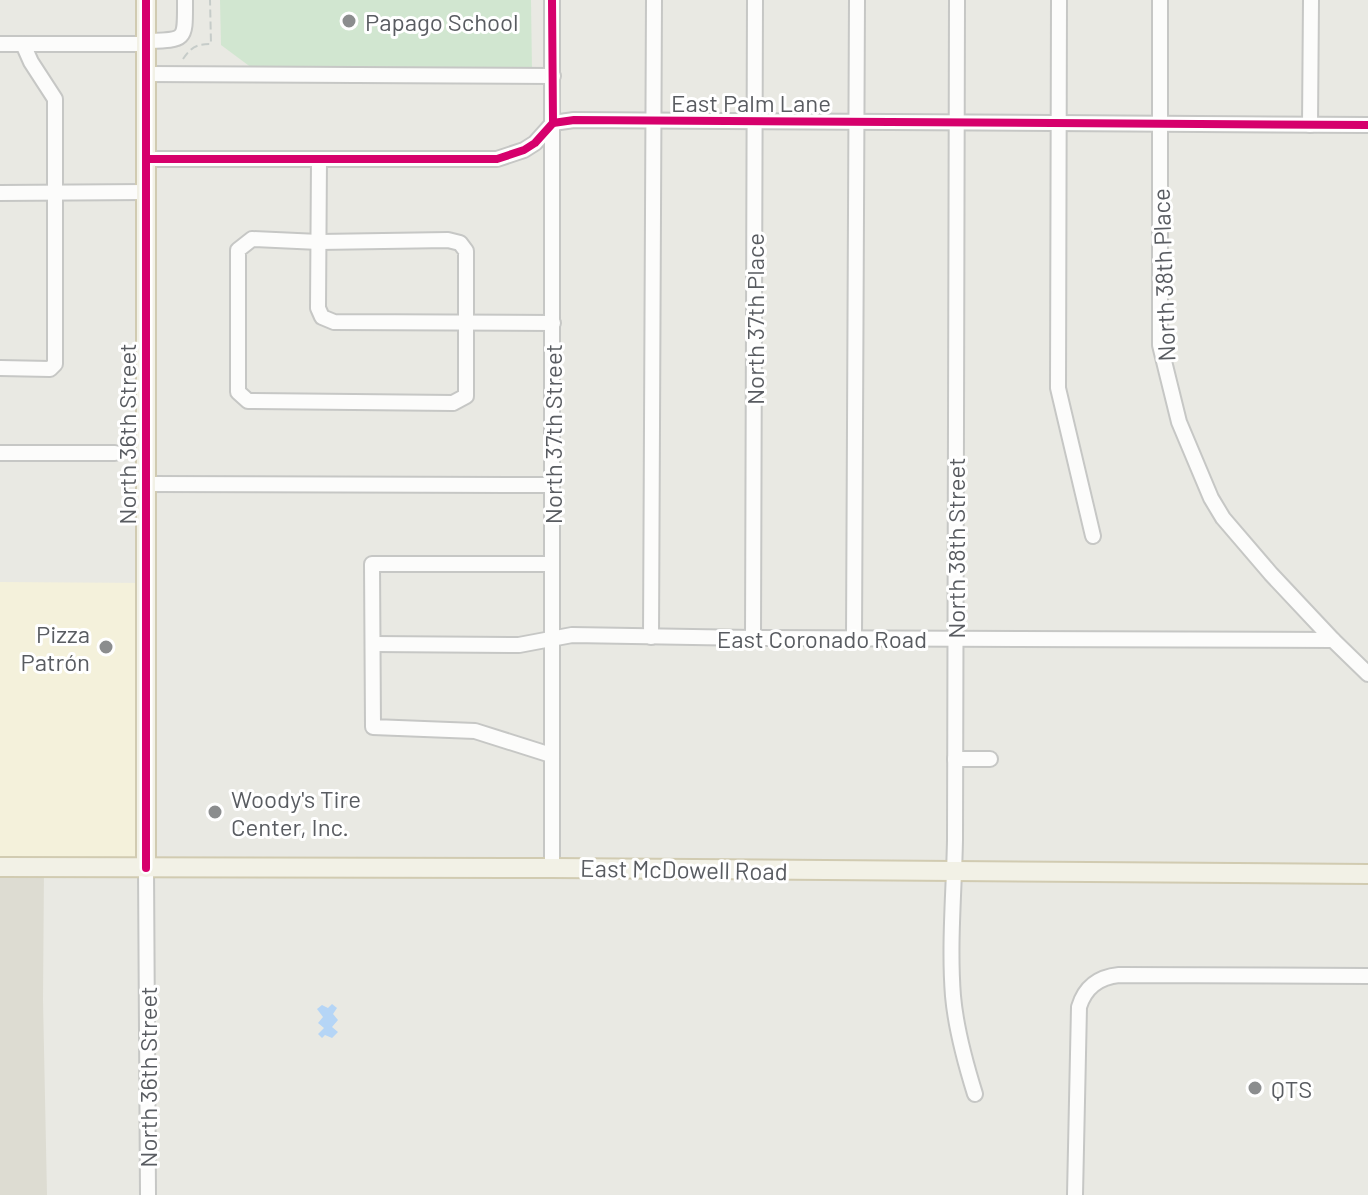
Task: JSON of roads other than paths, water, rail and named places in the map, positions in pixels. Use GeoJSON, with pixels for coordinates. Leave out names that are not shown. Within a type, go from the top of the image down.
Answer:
{"type":"FeatureCollection","features":[{"type":"Feature","properties":{"kind":"main road","name":"North 36th Street"},"geometry":{"type":"LineString","coordinates":[[146,0],[146,868]]}},
{"type":"Feature","properties":{"kind":"main road","name":"East McDowell Road"},"geometry":{"type":"LineString","coordinates":[[0,867],[1368,874]]}},
{"type":"Feature","properties":{"kind":"street"},"geometry":{"type":"LineString","coordinates":[[0,44],[173,41],[181,36],[185,28],[185,0]]}},
{"type":"Feature","properties":{"kind":"street","name":"North 37th Street"},"geometry":{"type":"LineString","coordinates":[[552,0],[552,868]]}},
{"type":"Feature","properties":{"kind":"street"},"geometry":{"type":"LineString","coordinates":[[651,637],[654,0]]}},
{"type":"Feature","properties":{"kind":"street","name":"North 37th Place"},"geometry":{"type":"LineString","coordinates":[[753,638],[755,0]]}},
{"type":"Feature","properties":{"kind":"street"},"geometry":{"type":"LineString","coordinates":[[854,639],[857,0]]}},
{"type":"Feature","properties":{"kind":"street","name":"North 38th Street"},"geometry":{"type":"LineString","coordinates":[[957,0],[953,995],[962,1050],[975,1094]]}},
{"type":"Feature","properties":{"kind":"street"},"geometry":{"type":"LineString","coordinates":[[1059,0],[1058,388],[1093,536]]}},
{"type":"Feature","properties":{"kind":"street","name":"North 38th Place"},"geometry":{"type":"LineString","coordinates":[[1160,0],[1160,345],[1179,422],[1211,498],[1223,518],[1271,574],[1368,674]]}},
{"type":"Feature","properties":{"kind":"street"},"geometry":{"type":"LineString","coordinates":[[1310,125],[1311,0]]}},
{"type":"Feature","properties":{"kind":"street"},"geometry":{"type":"LineString","coordinates":[[0,368],[50,369],[55,364],[55,99],[23,44]]}},
{"type":"Feature","properties":{"kind":"street"},"geometry":{"type":"LineString","coordinates":[[146,74],[553,76]]}},
{"type":"Feature","properties":{"kind":"street","name":"East Palm Lane"},"geometry":{"type":"LineString","coordinates":[[553,123],[574,120],[1368,125]]}},
{"type":"Feature","properties":{"kind":"street"},"geometry":{"type":"LineString","coordinates":[[147,159],[497,159],[535,143],[553,123]]}},
{"type":"Feature","properties":{"kind":"street"},"geometry":{"type":"LineString","coordinates":[[319,159],[318,308],[322,317],[334,322],[553,323]]}},
{"type":"Feature","properties":{"kind":"street"},"geometry":{"type":"LineString","coordinates":[[0,193],[146,192]]}},
{"type":"Feature","properties":{"kind":"street"},"geometry":{"type":"LineString","coordinates":[[252,239],[319,242],[448,240],[460,243],[466,251],[466,396],[453,403],[248,401],[238,392],[238,250],[252,239]]}},
{"type":"Feature","properties":{"kind":"street"},"geometry":{"type":"LineString","coordinates":[[0,453],[115,453]]}},
{"type":"Feature","properties":{"kind":"street"},"geometry":{"type":"LineString","coordinates":[[146,484],[551,485]]}},
{"type":"Feature","properties":{"kind":"street"},"geometry":{"type":"LineString","coordinates":[[551,564],[372,564],[373,727],[475,731],[551,755]]}},
{"type":"Feature","properties":{"kind":"street","name":"East Coronado Road"},"geometry":{"type":"LineString","coordinates":[[373,644],[519,645],[572,635],[1333,640]]}},
{"type":"Feature","properties":{"kind":"street"},"geometry":{"type":"LineString","coordinates":[[955,759],[990,759]]}},
{"type":"Feature","properties":{"kind":"street","name":"North 36th Street"},"geometry":{"type":"LineString","coordinates":[[146,868],[148,1195]]}},
{"type":"Feature","properties":{"kind":"street"},"geometry":{"type":"LineString","coordinates":[[1075,1195],[1079,1007],[1089,987],[1100,979],[1119,975],[1368,976]]}},
{"type":"Feature","properties":{"kind":"water"},"geometry":{"type":"Polygon","coordinates":[[[332,1004],[337,1008],[333,1014],[338,1020],[332,1027],[338,1032],[332,1038],[325,1035],[322,1038],[318,1034],[324,1028],[318,1023],[323,1017],[317,1009],[322,1005],[328,1008],[332,1004]]]}},
{"type":"Feature","properties":{"kind":"place","name":"Papago School"},"geometry":{"type":"Point","coordinates":[349,21]}},
{"type":"Feature","properties":{"kind":"place","name":"Pizza Patrón"},"geometry":{"type":"Point","coordinates":[106,647]}},
{"type":"Feature","properties":{"kind":"place","name":"Woody's Tire Center, Inc."},"geometry":{"type":"Point","coordinates":[215,812]}},
{"type":"Feature","properties":{"kind":"place","name":"QTS"},"geometry":{"type":"Point","coordinates":[1255,1088]}}]}
